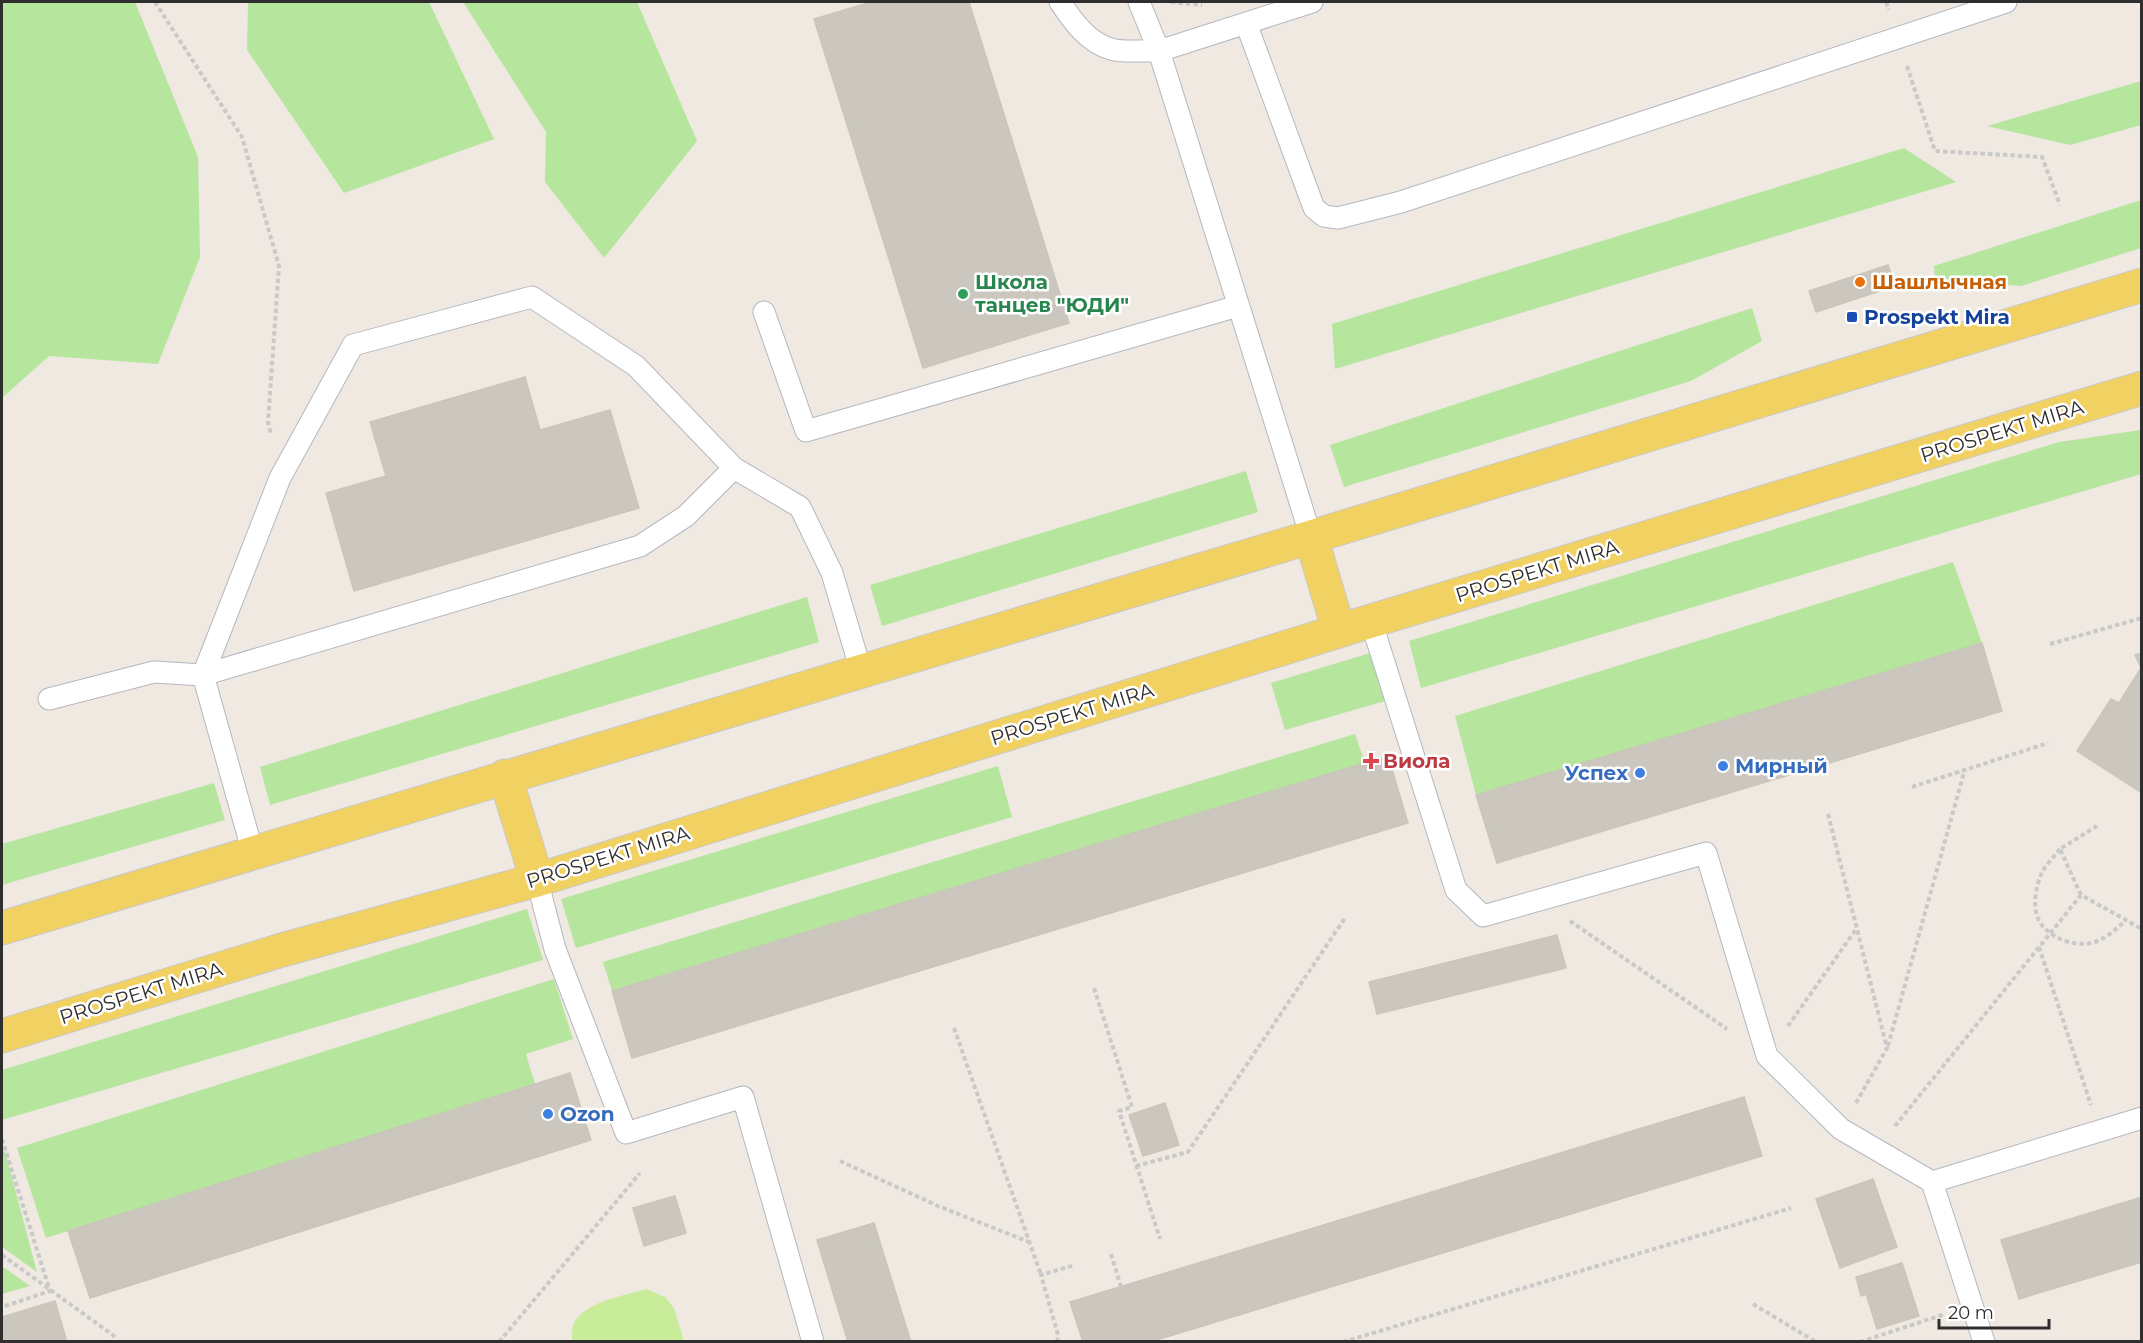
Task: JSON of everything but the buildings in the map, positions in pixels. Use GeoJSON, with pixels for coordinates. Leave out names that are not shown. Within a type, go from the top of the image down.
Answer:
{"type":"FeatureCollection","features":[{"type":"Feature","properties":{"kind":"main road"},"geometry":{"type":"LineString","coordinates":[[2,928],[1311,537],[2142,285]]}},
{"type":"Feature","properties":{"kind":"main road","name":"PROSPEKT MIRA"},"geometry":{"type":"LineString","coordinates":[[2,1036],[282,950],[537,880],[1371,621],[2142,388]]}},
{"type":"Feature","properties":{"kind":"main road"},"geometry":{"type":"LineString","coordinates":[[1311,537],[1339,631]]}},
{"type":"Feature","properties":{"kind":"main road"},"geometry":{"type":"LineString","coordinates":[[505,776],[537,880]]}},
{"type":"Feature","properties":{"kind":"lane"},"geometry":{"type":"LineString","coordinates":[[1060,2],[1086,35],[1111,49],[1159,51],[1312,2]]}},
{"type":"Feature","properties":{"kind":"lane"},"geometry":{"type":"LineString","coordinates":[[1139,2],[1159,51],[1311,537]]}},
{"type":"Feature","properties":{"kind":"lane"},"geometry":{"type":"LineString","coordinates":[[1246,23],[1314,208],[1323,216],[1338,218],[1401,202],[1959,9],[2006,2]]}},
{"type":"Feature","properties":{"kind":"lane"},"geometry":{"type":"LineString","coordinates":[[253,853],[204,675],[280,478],[353,345],[532,297],[636,366],[734,468],[800,507],[832,573],[861,671]]}},
{"type":"Feature","properties":{"kind":"lane"},"geometry":{"type":"LineString","coordinates":[[764,312],[806,431],[1238,306]]}},
{"type":"Feature","properties":{"kind":"lane"},"geometry":{"type":"LineString","coordinates":[[49,699],[154,672],[204,675],[640,546],[687,516],[734,468]]}},
{"type":"Feature","properties":{"kind":"lane"},"geometry":{"type":"LineString","coordinates":[[1371,621],[1456,890],[1483,916],[1706,853],[1767,1056],[1841,1129],[1932,1182],[1984,1341]]}},
{"type":"Feature","properties":{"kind":"lane"},"geometry":{"type":"LineString","coordinates":[[537,880],[555,948],[626,1133],[743,1097],[813,1341]]}},
{"type":"Feature","properties":{"kind":"lane"},"geometry":{"type":"LineString","coordinates":[[1932,1182],[2142,1118]]}},
{"type":"Feature","properties":{"kind":"path"},"geometry":{"type":"LineString","coordinates":[[155,2],[242,137],[279,266],[268,422],[280,478]]}},
{"type":"Feature","properties":{"kind":"path"},"geometry":{"type":"LineString","coordinates":[[1906,64],[1935,151],[2042,157],[2060,205]]}},
{"type":"Feature","properties":{"kind":"path"},"geometry":{"type":"LineString","coordinates":[[2050,644],[2142,618]]}},
{"type":"Feature","properties":{"kind":"path"},"geometry":{"type":"LineString","coordinates":[[1912,787],[2048,743]]}},
{"type":"Feature","properties":{"kind":"path"},"geometry":{"type":"LineString","coordinates":[[1841,1129],[1887,1048],[1965,769]]}},
{"type":"Feature","properties":{"kind":"path"},"geometry":{"type":"LineString","coordinates":[[1828,814],[1887,1048]]}},
{"type":"Feature","properties":{"kind":"path"},"geometry":{"type":"LineString","coordinates":[[2097,826],[2060,849],[2041,873],[2035,897],[2037,916],[2050,934],[2071,943],[2091,943],[2110,934],[2126,920]]}},
{"type":"Feature","properties":{"kind":"path"},"geometry":{"type":"LineString","coordinates":[[2060,849],[2081,895],[2142,928]]}},
{"type":"Feature","properties":{"kind":"path"},"geometry":{"type":"LineString","coordinates":[[1876,1149],[2081,895]]}},
{"type":"Feature","properties":{"kind":"path"},"geometry":{"type":"LineString","coordinates":[[1540,900],[1767,1056],[1857,928]]}},
{"type":"Feature","properties":{"kind":"path"},"geometry":{"type":"LineString","coordinates":[[1136,1166],[1188,1152],[1345,918]]}},
{"type":"Feature","properties":{"kind":"path"},"geometry":{"type":"LineString","coordinates":[[2039,947],[2100,1131]]}},
{"type":"Feature","properties":{"kind":"path"},"geometry":{"type":"LineString","coordinates":[[1094,988],[1132,1107],[1119,1111],[1160,1239]]}},
{"type":"Feature","properties":{"kind":"path"},"geometry":{"type":"LineString","coordinates":[[954,1028],[1041,1275],[1058,1335],[1057,1341]]}},
{"type":"Feature","properties":{"kind":"path"},"geometry":{"type":"LineString","coordinates":[[2,1139],[50,1291]]}},
{"type":"Feature","properties":{"kind":"path"},"geometry":{"type":"LineString","coordinates":[[840,1161],[938,1206],[1030,1243]]}},
{"type":"Feature","properties":{"kind":"path"},"geometry":{"type":"LineString","coordinates":[[499,1341],[640,1173]]}},
{"type":"Feature","properties":{"kind":"path"},"geometry":{"type":"LineString","coordinates":[[1343,1341],[1791,1208]]}},
{"type":"Feature","properties":{"kind":"path"},"geometry":{"type":"LineString","coordinates":[[1111,1254],[1120,1287]]}},
{"type":"Feature","properties":{"kind":"path"},"geometry":{"type":"LineString","coordinates":[[2,1255],[117,1338]]}},
{"type":"Feature","properties":{"kind":"path"},"geometry":{"type":"LineString","coordinates":[[1041,1275],[1075,1265]]}},
{"type":"Feature","properties":{"kind":"path"},"geometry":{"type":"LineString","coordinates":[[2,1307],[50,1291]]}},
{"type":"Feature","properties":{"kind":"path"},"geometry":{"type":"LineString","coordinates":[[1753,1304],[1816,1341]]}},
{"type":"Feature","properties":{"kind":"path"},"geometry":{"type":"LineString","coordinates":[[1860,1341],[1971,1305]]}},
{"type":"Feature","properties":{"kind":"green space"},"geometry":{"type":"Polygon","coordinates":[[[2,2],[135,2],[198,157],[200,257],[158,364],[49,356],[2,398],[2,2]]]}},
{"type":"Feature","properties":{"kind":"green space"},"geometry":{"type":"Polygon","coordinates":[[[248,2],[429,2],[494,139],[344,193],[247,50],[248,2]]]}},
{"type":"Feature","properties":{"kind":"green space"},"geometry":{"type":"Polygon","coordinates":[[[463,2],[637,2],[697,141],[604,258],[545,182],[546,132],[463,2]]]}},
{"type":"Feature","properties":{"kind":"green space"},"geometry":{"type":"Polygon","coordinates":[[[2141,81],[2141,125],[2070,145],[1987,126],[2141,81]]]}},
{"type":"Feature","properties":{"kind":"green space"},"geometry":{"type":"Polygon","coordinates":[[[1904,148],[1956,182],[1335,369],[1332,324],[1904,148]]]}},
{"type":"Feature","properties":{"kind":"green space"},"geometry":{"type":"Polygon","coordinates":[[[2141,200],[2141,248],[2021,286],[1935,278],[1934,266],[2141,200]]]}},
{"type":"Feature","properties":{"kind":"green space"},"geometry":{"type":"Polygon","coordinates":[[[1752,308],[1762,341],[1691,381],[1344,487],[1330,445],[1752,308]]]}},
{"type":"Feature","properties":{"kind":"green space"},"geometry":{"type":"Polygon","coordinates":[[[2141,430],[2141,474],[1421,688],[1409,641],[2059,442],[2141,430]]]}},
{"type":"Feature","properties":{"kind":"green space"},"geometry":{"type":"Polygon","coordinates":[[[1246,471],[1258,512],[882,626],[870,585],[1246,471]]]}},
{"type":"Feature","properties":{"kind":"green space"},"geometry":{"type":"Polygon","coordinates":[[[1953,562],[1982,643],[1476,795],[1455,716],[1953,562]]]}},
{"type":"Feature","properties":{"kind":"green space"},"geometry":{"type":"Polygon","coordinates":[[[807,597],[819,642],[270,805],[260,767],[807,597]]]}},
{"type":"Feature","properties":{"kind":"green space"},"geometry":{"type":"Polygon","coordinates":[[[1370,653],[1385,701],[1285,730],[1271,683],[1370,653]]]}},
{"type":"Feature","properties":{"kind":"green space"},"geometry":{"type":"Polygon","coordinates":[[[1355,734],[1365,763],[612,991],[603,962],[1355,734]]]}},
{"type":"Feature","properties":{"kind":"green space"},"geometry":{"type":"Polygon","coordinates":[[[998,766],[1012,817],[576,948],[561,899],[998,766]]]}},
{"type":"Feature","properties":{"kind":"green space"},"geometry":{"type":"Polygon","coordinates":[[[214,783],[225,820],[2,885],[2,844],[214,783]]]}},
{"type":"Feature","properties":{"kind":"green space"},"geometry":{"type":"Polygon","coordinates":[[[527,909],[543,960],[2,1120],[2,1070],[527,909]]]}},
{"type":"Feature","properties":{"kind":"green space"},"geometry":{"type":"Polygon","coordinates":[[[554,979],[573,1039],[526,1054],[535,1084],[46,1238],[17,1148],[554,979]]]}},
{"type":"Feature","properties":{"kind":"green space"},"geometry":{"type":"Polygon","coordinates":[[[5,1151],[37,1272],[2,1247],[2,1152],[5,1151]]]}},
{"type":"Feature","properties":{"kind":"green space"},"geometry":{"type":"Polygon","coordinates":[[[2,1266],[30,1286],[2,1294],[2,1266]]]}},
{"type":"Feature","properties":{"kind":"green space"},"geometry":{"type":"Polygon","coordinates":[[[646,1289],[665,1297],[674,1308],[684,1341],[573,1341],[573,1328],[577,1318],[586,1310],[610,1299],[646,1289]]]}},
{"type":"Feature","properties":{"kind":"place","name":"Шашлычная"},"geometry":{"type":"Point","coordinates":[1860,282]}},
{"type":"Feature","properties":{"kind":"place","name":"Школа танцев \"ЮДИ\""},"geometry":{"type":"Point","coordinates":[963,294]}},
{"type":"Feature","properties":{"kind":"place","name":"Prospekt Mira"},"geometry":{"type":"Point","coordinates":[1852,317]}},
{"type":"Feature","properties":{"kind":"place","name":"Виола"},"geometry":{"type":"Point","coordinates":[1371,761]}},
{"type":"Feature","properties":{"kind":"place","name":"Мирный"},"geometry":{"type":"Point","coordinates":[1723,766]}},
{"type":"Feature","properties":{"kind":"place","name":"Успех"},"geometry":{"type":"Point","coordinates":[1640,773]}},
{"type":"Feature","properties":{"kind":"place","name":"Ozon"},"geometry":{"type":"Point","coordinates":[548,1114]}}]}
